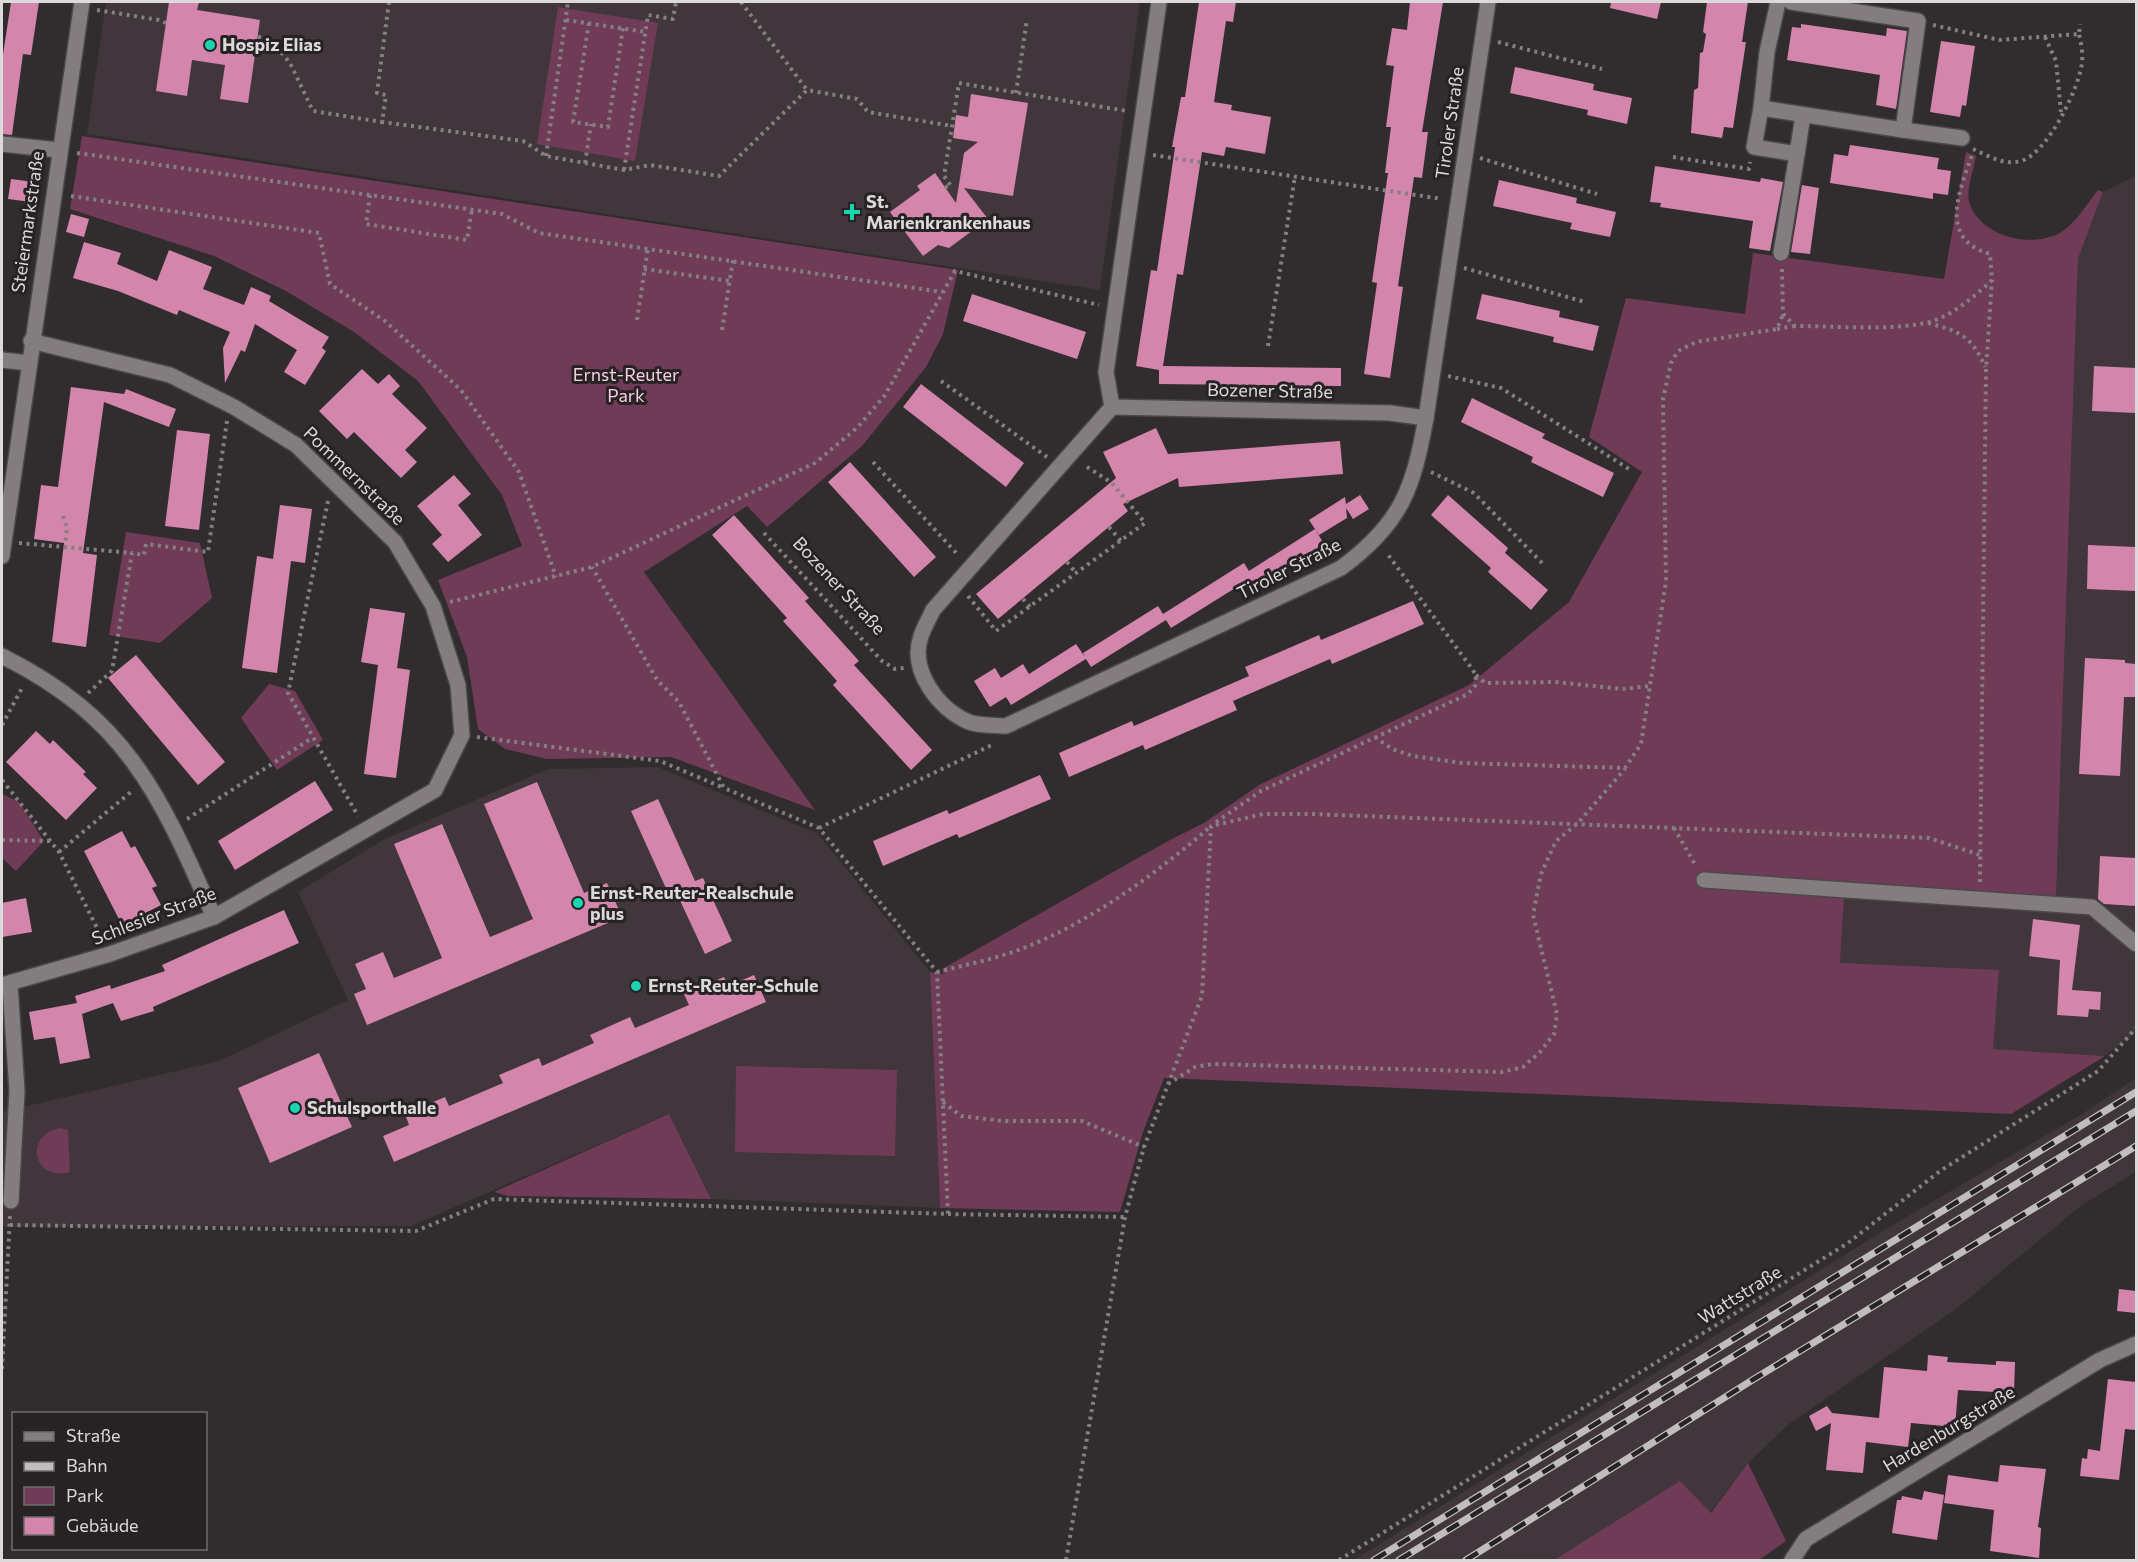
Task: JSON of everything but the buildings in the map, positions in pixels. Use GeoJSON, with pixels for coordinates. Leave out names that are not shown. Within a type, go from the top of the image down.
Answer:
{"type":"FeatureCollection","features":[{"type":"Feature","properties":{"kind":"street"},"geometry":{"type":"LineString","coordinates":[[1006,726],[970,723],[945,708],[930,690],[920,668],[920,638],[933,610],[1112,407],[1106,372],[1159,2]]}},
{"type":"Feature","properties":{"kind":"street","name":"Tiroler Straße"},"geometry":{"type":"LineString","coordinates":[[1006,726],[1341,568],[1377,539],[1403,503],[1417,465],[1426,418],[1488,2]]}},
{"type":"Feature","properties":{"kind":"street"},"geometry":{"type":"LineString","coordinates":[[1778,2],[1767,52],[1754,147],[1797,154]]}},
{"type":"Feature","properties":{"kind":"street"},"geometry":{"type":"LineString","coordinates":[[1791,2],[1918,21],[1903,130]]}},
{"type":"Feature","properties":{"kind":"street","name":"Steiermarkstraße"},"geometry":{"type":"LineString","coordinates":[[3,548],[58,150],[81,4]]}},
{"type":"Feature","properties":{"kind":"street"},"geometry":{"type":"LineString","coordinates":[[1761,108],[1962,138]]}},
{"type":"Feature","properties":{"kind":"street"},"geometry":{"type":"LineString","coordinates":[[1781,253],[1803,115]]}},
{"type":"Feature","properties":{"kind":"street"},"geometry":{"type":"LineString","coordinates":[[2,144],[58,150]]}},
{"type":"Feature","properties":{"kind":"street","name":"Pommernstraße"},"geometry":{"type":"LineString","coordinates":[[31,340],[170,375],[234,407],[296,445],[395,542],[433,606],[458,685],[462,735]]}},
{"type":"Feature","properties":{"kind":"street"},"geometry":{"type":"LineString","coordinates":[[2,360],[29,363]]}},
{"type":"Feature","properties":{"kind":"street","name":"Bozener Straße"},"geometry":{"type":"LineString","coordinates":[[1112,407],[1390,413],[1426,418]]}},
{"type":"Feature","properties":{"kind":"street"},"geometry":{"type":"LineString","coordinates":[[2,656],[32,671],[78,702],[119,741],[147,779],[175,827],[214,917]]}},
{"type":"Feature","properties":{"kind":"street"},"geometry":{"type":"LineString","coordinates":[[366,830],[435,790],[462,735]]}},
{"type":"Feature","properties":{"kind":"street","name":"Schlesier Straße"},"geometry":{"type":"LineString","coordinates":[[10,1201],[16,1091],[6,985],[110,954],[214,917],[366,830]]}},
{"type":"Feature","properties":{"kind":"street"},"geometry":{"type":"LineString","coordinates":[[1704,880],[2092,907],[2136,944]]}},
{"type":"Feature","properties":{"kind":"street","name":"Hardenburgstraße"},"geometry":{"type":"LineString","coordinates":[[1792,1560],[1806,1539],[2100,1360],[2136,1344]]}},
{"type":"Feature","properties":{"kind":"path"},"geometry":{"type":"LineString","coordinates":[[382,122],[386,95],[377,93],[389,2]]}},
{"type":"Feature","properties":{"kind":"path"},"geometry":{"type":"LineString","coordinates":[[546,156],[568,2]]}},
{"type":"Feature","properties":{"kind":"path"},"geometry":{"type":"LineString","coordinates":[[624,170],[648,15],[673,19],[676,2]]}},
{"type":"Feature","properties":{"kind":"path"},"geometry":{"type":"LineString","coordinates":[[741,2],[807,90],[856,99],[868,112],[952,126]]}},
{"type":"Feature","properties":{"kind":"path"},"geometry":{"type":"LineString","coordinates":[[81,4],[166,23]]}},
{"type":"Feature","properties":{"kind":"path"},"geometry":{"type":"LineString","coordinates":[[1016,93],[1027,19]]}},
{"type":"Feature","properties":{"kind":"path"},"geometry":{"type":"LineString","coordinates":[[566,20],[646,32]]}},
{"type":"Feature","properties":{"kind":"path"},"geometry":{"type":"LineString","coordinates":[[1918,21],[1999,40],[2079,34]]}},
{"type":"Feature","properties":{"kind":"path"},"geometry":{"type":"LineString","coordinates":[[589,22],[573,122],[608,127],[623,28]]}},
{"type":"Feature","properties":{"kind":"path"},"geometry":{"type":"LineString","coordinates":[[1962,138],[1974,149],[1996,160],[2010,163],[2024,161],[2044,143],[2062,112],[2080,69],[2082,44],[2079,34],[2080,24]]}},
{"type":"Feature","properties":{"kind":"path"},"geometry":{"type":"LineString","coordinates":[[2045,36],[2056,61],[2062,112]]}},
{"type":"Feature","properties":{"kind":"path"},"geometry":{"type":"LineString","coordinates":[[258,37],[269,38],[290,63],[313,111],[523,141],[546,156],[624,170],[650,165],[719,176],[807,90]]}},
{"type":"Feature","properties":{"kind":"path"},"geometry":{"type":"LineString","coordinates":[[1483,38],[1602,69]]}},
{"type":"Feature","properties":{"kind":"path"},"geometry":{"type":"LineString","coordinates":[[945,187],[951,186],[944,176],[959,84],[1143,114]]}},
{"type":"Feature","properties":{"kind":"path"},"geometry":{"type":"LineString","coordinates":[[585,163],[591,124]]}},
{"type":"Feature","properties":{"kind":"path"},"geometry":{"type":"LineString","coordinates":[[1673,157],[1749,169],[1754,147]]}},
{"type":"Feature","properties":{"kind":"path"},"geometry":{"type":"LineString","coordinates":[[1974,149],[1955,211],[1957,227],[1965,241],[1976,250],[1990,254],[1992,280],[1986,369],[1980,900]]}},
{"type":"Feature","properties":{"kind":"path"},"geometry":{"type":"LineString","coordinates":[[58,150],[472,209],[502,214],[539,233],[942,292]]}},
{"type":"Feature","properties":{"kind":"path"},"geometry":{"type":"LineString","coordinates":[[1137,153],[1458,202]]}},
{"type":"Feature","properties":{"kind":"path"},"geometry":{"type":"LineString","coordinates":[[1465,154],[1597,194]]}},
{"type":"Feature","properties":{"kind":"path"},"geometry":{"type":"LineString","coordinates":[[1268,346],[1294,176]]}},
{"type":"Feature","properties":{"kind":"path"},"geometry":{"type":"LineString","coordinates":[[52,193],[319,233],[330,284],[385,321],[461,390],[500,442],[519,472],[556,577]]}},
{"type":"Feature","properties":{"kind":"path"},"geometry":{"type":"LineString","coordinates":[[370,195],[366,224],[467,240],[472,209]]}},
{"type":"Feature","properties":{"kind":"path"},"geometry":{"type":"LineString","coordinates":[[637,320],[648,248]]}},
{"type":"Feature","properties":{"kind":"path"},"geometry":{"type":"LineString","coordinates":[[1777,329],[1783,314],[1781,253]]}},
{"type":"Feature","properties":{"kind":"path"},"geometry":{"type":"LineString","coordinates":[[722,330],[733,260]]}},
{"type":"Feature","properties":{"kind":"path"},"geometry":{"type":"LineString","coordinates":[[1449,264],[1585,302]]}},
{"type":"Feature","properties":{"kind":"path"},"geometry":{"type":"LineString","coordinates":[[644,269],[730,281]]}},
{"type":"Feature","properties":{"kind":"path"},"geometry":{"type":"LineString","coordinates":[[433,606],[592,567],[815,463],[858,427],[885,395],[955,271],[1114,309]]}},
{"type":"Feature","properties":{"kind":"path"},"geometry":{"type":"LineString","coordinates":[[1168,1084],[1195,1067],[1213,1064],[1502,1072],[1523,1067],[1540,1052],[1554,1034],[1557,1014],[1533,915],[1541,874],[1556,841],[1577,824],[1625,768],[1641,744],[1666,581],[1663,399],[1671,363],[1678,351],[1696,342],[1795,326],[1882,327],[1928,322],[1973,298],[1992,280]]}},
{"type":"Feature","properties":{"kind":"path"},"geometry":{"type":"LineString","coordinates":[[1783,314],[1795,326]]}},
{"type":"Feature","properties":{"kind":"path"},"geometry":{"type":"LineString","coordinates":[[1928,322],[1949,328],[1968,338],[1977,348],[1986,369]]}},
{"type":"Feature","properties":{"kind":"path"},"geometry":{"type":"LineString","coordinates":[[1433,373],[1501,388],[1629,469]]}},
{"type":"Feature","properties":{"kind":"path"},"geometry":{"type":"LineString","coordinates":[[940,381],[1065,461],[1112,483],[1145,524],[996,631],[957,582]]}},
{"type":"Feature","properties":{"kind":"path"},"geometry":{"type":"LineString","coordinates":[[3,548],[59,548],[65,545],[144,555],[146,544],[208,552],[225,424],[234,407]]}},
{"type":"Feature","properties":{"kind":"path"},"geometry":{"type":"LineString","coordinates":[[873,462],[970,567]]}},
{"type":"Feature","properties":{"kind":"path"},"geometry":{"type":"LineString","coordinates":[[1417,465],[1474,493],[1544,565]]}},
{"type":"Feature","properties":{"kind":"path"},"geometry":{"type":"LineString","coordinates":[[341,489],[328,499],[288,693],[366,830]]}},
{"type":"Feature","properties":{"kind":"path"},"geometry":{"type":"LineString","coordinates":[[63,516],[67,528],[65,545]]}},
{"type":"Feature","properties":{"kind":"path"},"geometry":{"type":"LineString","coordinates":[[1109,527],[1121,541]]}},
{"type":"Feature","properties":{"kind":"path","name":"Bozener Straße"},"geometry":{"type":"LineString","coordinates":[[764,533],[882,661],[895,669],[920,668]]}},
{"type":"Feature","properties":{"kind":"path"},"geometry":{"type":"LineString","coordinates":[[1377,539],[1476,675],[1485,683],[1555,682],[1622,689],[1650,686]]}},
{"type":"Feature","properties":{"kind":"path"},"geometry":{"type":"LineString","coordinates":[[78,702],[112,671],[132,554]]}},
{"type":"Feature","properties":{"kind":"path"},"geometry":{"type":"LineString","coordinates":[[1067,562],[1076,573]]}},
{"type":"Feature","properties":{"kind":"path"},"geometry":{"type":"LineString","coordinates":[[592,567],[657,680],[679,702],[724,788]]}},
{"type":"Feature","properties":{"kind":"path"},"geometry":{"type":"LineString","coordinates":[[1023,599],[1030,607]]}},
{"type":"Feature","properties":{"kind":"path"},"geometry":{"type":"LineString","coordinates":[[2,725],[32,671]]}},
{"type":"Feature","properties":{"kind":"path"},"geometry":{"type":"LineString","coordinates":[[937,972],[1021,949],[1062,930],[1162,868],[1211,826],[1261,791],[1468,694],[1475,686],[1476,675]]}},
{"type":"Feature","properties":{"kind":"path"},"geometry":{"type":"LineString","coordinates":[[819,828],[996,743],[1006,726]]}},
{"type":"Feature","properties":{"kind":"path"},"geometry":{"type":"LineString","coordinates":[[462,735],[660,760],[819,828],[937,972],[948,1214]]}},
{"type":"Feature","properties":{"kind":"path"},"geometry":{"type":"LineString","coordinates":[[1375,737],[1392,749],[1413,756],[1462,763],[1625,768]]}},
{"type":"Feature","properties":{"kind":"path"},"geometry":{"type":"LineString","coordinates":[[175,827],[312,738]]}},
{"type":"Feature","properties":{"kind":"path"},"geometry":{"type":"LineString","coordinates":[[59,852],[147,779]]}},
{"type":"Feature","properties":{"kind":"path"},"geometry":{"type":"LineString","coordinates":[[2,780],[59,852],[110,954]]}},
{"type":"Feature","properties":{"kind":"path"},"geometry":{"type":"LineString","coordinates":[[1211,826],[1263,814],[1577,824],[1929,838],[1980,855]]}},
{"type":"Feature","properties":{"kind":"path"},"geometry":{"type":"LineString","coordinates":[[1066,1560],[1125,1217],[1144,1147],[1202,996],[1211,826]]}},
{"type":"Feature","properties":{"kind":"path"},"geometry":{"type":"LineString","coordinates":[[1673,828],[1704,880]]}},
{"type":"Feature","properties":{"kind":"path"},"geometry":{"type":"LineString","coordinates":[[2,840],[50,841]]}},
{"type":"Feature","properties":{"kind":"path","name":"Wattstraße"},"geometry":{"type":"LineString","coordinates":[[1339,1560],[1848,1243],[1940,1171],[2098,1071],[2136,1028]]}},
{"type":"Feature","properties":{"kind":"path"},"geometry":{"type":"LineString","coordinates":[[943,1102],[961,1116],[1003,1121],[1082,1121],[1144,1147]]}},
{"type":"Feature","properties":{"kind":"path"},"geometry":{"type":"LineString","coordinates":[[2,1369],[10,1225],[416,1231],[495,1199],[948,1214],[1125,1217]]}},
{"type":"Feature","properties":{"kind":"shaded area","name":"St. Marienkrankenhaus"},"geometry":{"type":"Polygon","coordinates":[[[106,2],[1140,2],[1100,290],[87,134],[106,2]]]}},
{"type":"Feature","properties":{"kind":"shaded area"},"geometry":{"type":"Polygon","coordinates":[[[2136,176],[2136,1032],[2105,1056],[1993,1049],[1840,963],[1845,883],[2056,898],[2078,259],[2103,192],[2136,176]]]}},
{"type":"Feature","properties":{"kind":"shaded area","name":"Ernst-Reuter-Schule"},"geometry":{"type":"Polygon","coordinates":[[[658,767],[818,834],[930,972],[940,1208],[711,1199],[669,1114],[411,1226],[3,1227],[2,1251],[2,1112],[219,1061],[348,1000],[298,892],[383,840],[548,769],[658,767]]]}},
{"type":"Feature","properties":{"kind":"shaded area"},"geometry":{"type":"Polygon","coordinates":[[[2136,1078],[2136,1172],[2082,1205],[1956,1309],[1789,1424],[1748,1463],[1710,1513],[1560,1560],[1354,1560],[1891,1226],[2082,1114],[2136,1078]]]}},
{"type":"Feature","properties":{"kind":"green space"},"geometry":{"type":"Polygon","coordinates":[[[558,7],[658,23],[635,161],[537,144],[558,7]]]}},
{"type":"Feature","properties":{"kind":"green space","name":"Ernst-Reuter Park"},"geometry":{"type":"Polygon","coordinates":[[[82,136],[958,270],[943,334],[926,367],[862,446],[767,527],[747,506],[644,572],[815,810],[671,757],[547,759],[505,749],[478,729],[467,657],[438,580],[522,546],[502,495],[418,381],[354,332],[286,291],[214,256],[70,209],[82,136]]]}},
{"type":"Feature","properties":{"kind":"green space"},"geometry":{"type":"Polygon","coordinates":[[[1966,152],[1976,156],[1968,197],[1974,213],[1992,230],[2016,239],[2041,239],[2060,233],[2072,223],[2098,190],[2103,192],[2078,259],[2056,899],[1845,883],[1840,963],[1999,970],[1993,1049],[2105,1056],[2011,1114],[1164,1078],[1143,1132],[1120,1212],[940,1208],[930,972],[943,974],[942,969],[1168,841],[1204,823],[1259,785],[1469,685],[1569,602],[1642,472],[1589,437],[1626,298],[1745,314],[1753,253],[1944,279],[1966,152]]]}},
{"type":"Feature","properties":{"kind":"green space"},"geometry":{"type":"Polygon","coordinates":[[[126,532],[200,543],[212,598],[160,643],[109,635],[126,532]]]}},
{"type":"Feature","properties":{"kind":"green space"},"geometry":{"type":"Polygon","coordinates":[[[269,684],[295,691],[323,740],[277,770],[241,718],[269,684]]]}},
{"type":"Feature","properties":{"kind":"green space"},"geometry":{"type":"Polygon","coordinates":[[[2,794],[19,802],[44,841],[16,871],[2,858],[2,794]]]}},
{"type":"Feature","properties":{"kind":"green space"},"geometry":{"type":"Polygon","coordinates":[[[736,1066],[897,1070],[895,1156],[735,1152],[736,1066]]]}},
{"type":"Feature","properties":{"kind":"green space"},"geometry":{"type":"Polygon","coordinates":[[[669,1114],[711,1199],[508,1196],[494,1192],[669,1114]]]}},
{"type":"Feature","properties":{"kind":"green space"},"geometry":{"type":"Polygon","coordinates":[[[61,1128],[68,1130],[70,1172],[57,1173],[41,1164],[37,1156],[37,1147],[41,1139],[49,1132],[61,1128]]]}},
{"type":"Feature","properties":{"kind":"green space"},"geometry":{"type":"Polygon","coordinates":[[[1748,1463],[1786,1541],[1759,1560],[1554,1560],[1680,1481],[1711,1513],[1748,1463]]]}},
{"type":"Feature","properties":{"kind":"railway"},"geometry":{"type":"LineString","coordinates":[[1374,1560],[2136,1092]]}},
{"type":"Feature","properties":{"kind":"railway"},"geometry":{"type":"LineString","coordinates":[[1399,1560],[2136,1111]]}},
{"type":"Feature","properties":{"kind":"railway"},"geometry":{"type":"LineString","coordinates":[[1466,1560],[1754,1379],[2136,1146]]}},
{"type":"Feature","properties":{"kind":"place","name":"Hospiz Elias"},"geometry":{"type":"Point","coordinates":[210,45]}},
{"type":"Feature","properties":{"kind":"place","name":"St. Marienkrankenhaus"},"geometry":{"type":"Point","coordinates":[852,212]}},
{"type":"Feature","properties":{"kind":"place","name":"Ernst-Reuter-Realschule plus"},"geometry":{"type":"Point","coordinates":[578,903]}},
{"type":"Feature","properties":{"kind":"place","name":"Ernst-Reuter-Schule"},"geometry":{"type":"Point","coordinates":[636,986]}},
{"type":"Feature","properties":{"kind":"place","name":"Schulsporthalle"},"geometry":{"type":"Point","coordinates":[295,1108]}}]}
